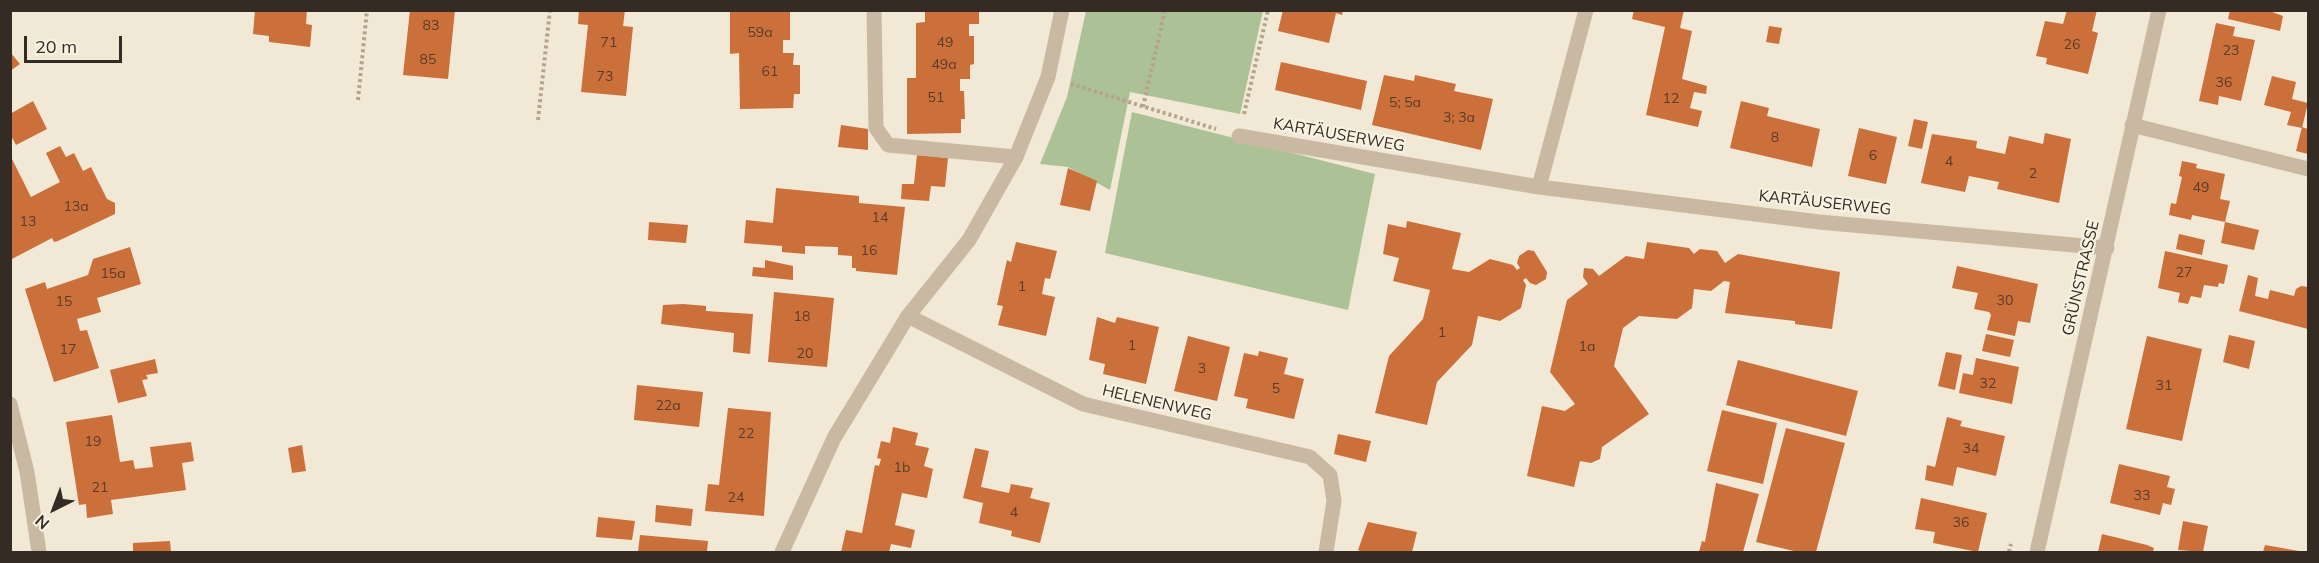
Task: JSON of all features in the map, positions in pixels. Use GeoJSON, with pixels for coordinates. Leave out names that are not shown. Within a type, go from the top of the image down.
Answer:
{"type":"FeatureCollection","features":[{"type":"Feature","properties":{"kind":"street"},"geometry":{"type":"LineString","coordinates":[[874,10],[876,128],[888,145],[1016,157]]}},
{"type":"Feature","properties":{"kind":"street"},"geometry":{"type":"LineString","coordinates":[[782,552],[834,438],[908,316],[969,240],[1016,157],[1048,77],[1062,10]]}},
{"type":"Feature","properties":{"kind":"street"},"geometry":{"type":"LineString","coordinates":[[1539,187],[1586,10]]}},
{"type":"Feature","properties":{"kind":"street","name":"GRÜNSTRASSE"},"geometry":{"type":"LineString","coordinates":[[2037,552],[2159,10]]}},
{"type":"Feature","properties":{"kind":"street"},"geometry":{"type":"LineString","coordinates":[[2132,125],[2308,169]]}},
{"type":"Feature","properties":{"kind":"street","name":"KARTÄUSERWEG"},"geometry":{"type":"LineString","coordinates":[[1239,136],[1539,187],[1819,222],[2107,248]]}},
{"type":"Feature","properties":{"kind":"street","name":"HELENENWEG"},"geometry":{"type":"LineString","coordinates":[[908,316],[1083,404],[1310,457],[1330,475],[1335,501],[1326,552]]}},
{"type":"Feature","properties":{"kind":"street"},"geometry":{"type":"LineString","coordinates":[[10,404],[27,472],[39,552]]}},
{"type":"Feature","properties":{"kind":"path"},"geometry":{"type":"LineString","coordinates":[[358,100],[367,10]]}},
{"type":"Feature","properties":{"kind":"path"},"geometry":{"type":"LineString","coordinates":[[538,120],[550,10]]}},
{"type":"Feature","properties":{"kind":"path"},"geometry":{"type":"LineString","coordinates":[[1143,106],[1165,10]]}},
{"type":"Feature","properties":{"kind":"path"},"geometry":{"type":"LineString","coordinates":[[1048,77],[1239,136],[1268,10]]}},
{"type":"Feature","properties":{"kind":"green space"},"geometry":{"type":"Polygon","coordinates":[[[1086,11],[1263,11],[1240,114],[1130,92],[1110,190],[1068,167],[1040,164],[1067,97],[1086,11]]]}},
{"type":"Feature","properties":{"kind":"green space"},"geometry":{"type":"Polygon","coordinates":[[[1132,112],[1375,174],[1348,310],[1105,253],[1132,112]]]}},
{"type":"Feature","properties":{"kind":"building"},"geometry":{"type":"Polygon","coordinates":[[[255,10],[307,10],[306,24],[312,25],[310,47],[269,42],[269,36],[253,34],[255,10]]]}},
{"type":"Feature","properties":{"kind":"building"},"geometry":{"type":"Polygon","coordinates":[[[410,10],[455,10],[448,79],[403,75],[410,10]]]}},
{"type":"Feature","properties":{"kind":"building"},"geometry":{"type":"Polygon","coordinates":[[[579,10],[625,10],[623,26],[633,27],[626,96],[581,92],[588,25],[578,24],[579,10]]]}},
{"type":"Feature","properties":{"kind":"building"},"geometry":{"type":"Polygon","coordinates":[[[730,10],[790,11],[790,40],[783,40],[783,53],[794,53],[793,65],[800,65],[800,94],[794,94],[793,108],[740,109],[739,53],[730,54],[730,10]]]}},
{"type":"Feature","properties":{"kind":"building"},"geometry":{"type":"Polygon","coordinates":[[[925,10],[979,10],[979,24],[969,24],[969,36],[974,36],[974,64],[970,65],[970,79],[960,79],[960,91],[964,91],[965,119],[961,119],[961,133],[907,134],[907,78],[916,78],[916,23],[925,22],[925,10]]]}},
{"type":"Feature","properties":{"kind":"building"},"geometry":{"type":"Polygon","coordinates":[[[1283,10],[1343,10],[1342,15],[1336,13],[1329,43],[1278,31],[1283,10]]]}},
{"type":"Feature","properties":{"kind":"building"},"geometry":{"type":"Polygon","coordinates":[[[1634,10],[1684,10],[1680,28],[1692,31],[1682,79],[1707,86],[1706,94],[1694,92],[1690,108],[1702,111],[1698,127],[1646,115],[1665,27],[1632,19],[1634,10]]]}},
{"type":"Feature","properties":{"kind":"building"},"geometry":{"type":"Polygon","coordinates":[[[2067,10],[2097,10],[2092,31],[2098,33],[2088,74],[2046,64],[2047,58],[2036,56],[2045,21],[2063,24],[2067,10]]]}},
{"type":"Feature","properties":{"kind":"building"},"geometry":{"type":"Polygon","coordinates":[[[2230,10],[2267,10],[2283,16],[2280,31],[2228,19],[2230,10]]]}},
{"type":"Feature","properties":{"kind":"building"},"geometry":{"type":"Polygon","coordinates":[[[2216,23],[2235,27],[2233,36],[2255,40],[2241,101],[2219,96],[2218,105],[2199,101],[2216,23]]]}},
{"type":"Feature","properties":{"kind":"building"},"geometry":{"type":"Polygon","coordinates":[[[1769,26],[1782,28],[1779,44],[1766,42],[1769,26]]]}},
{"type":"Feature","properties":{"kind":"building"},"geometry":{"type":"Polygon","coordinates":[[[10,52],[20,64],[10,71],[10,52]]]}},
{"type":"Feature","properties":{"kind":"building"},"geometry":{"type":"Polygon","coordinates":[[[1281,62],[1367,81],[1361,110],[1275,90],[1281,62]]]}},
{"type":"Feature","properties":{"kind":"building"},"geometry":{"type":"Polygon","coordinates":[[[1384,75],[1414,81],[1415,75],[1456,84],[1454,91],[1493,99],[1481,150],[1372,125],[1384,75]]]}},
{"type":"Feature","properties":{"kind":"building"},"geometry":{"type":"Polygon","coordinates":[[[2272,76],[2296,82],[2292,99],[2308,103],[2302,128],[2287,125],[2291,112],[2264,105],[2272,76]]]}},
{"type":"Feature","properties":{"kind":"building"},"geometry":{"type":"Polygon","coordinates":[[[33,101],[47,129],[16,145],[10,134],[10,114],[33,101]]]}},
{"type":"Feature","properties":{"kind":"building"},"geometry":{"type":"Polygon","coordinates":[[[1741,101],[1769,108],[1767,116],[1820,129],[1812,167],[1730,148],[1741,101]]]}},
{"type":"Feature","properties":{"kind":"building"},"geometry":{"type":"Polygon","coordinates":[[[1914,119],[1928,122],[1922,149],[1908,146],[1914,119]]]}},
{"type":"Feature","properties":{"kind":"building"},"geometry":{"type":"Polygon","coordinates":[[[841,125],[868,129],[868,150],[838,147],[841,125]]]}},
{"type":"Feature","properties":{"kind":"building"},"geometry":{"type":"Polygon","coordinates":[[[2302,127],[2308,129],[2308,154],[2296,151],[2302,127]]]}},
{"type":"Feature","properties":{"kind":"building"},"geometry":{"type":"Polygon","coordinates":[[[1859,128],[1897,137],[1886,184],[1848,176],[1859,128]]]}},
{"type":"Feature","properties":{"kind":"building"},"geometry":{"type":"Polygon","coordinates":[[[2045,133],[2071,139],[2059,203],[1997,189],[1999,182],[1969,176],[1965,192],[1921,183],[1932,134],[1977,141],[1976,148],[2005,154],[2009,136],[2043,144],[2045,133]]]}},
{"type":"Feature","properties":{"kind":"building"},"geometry":{"type":"Polygon","coordinates":[[[60,146],[66,157],[74,153],[83,171],[91,167],[107,199],[115,203],[115,214],[58,241],[54,242],[52,238],[10,260],[10,155],[31,197],[60,182],[46,153],[60,146]]]}},
{"type":"Feature","properties":{"kind":"building"},"geometry":{"type":"Polygon","coordinates":[[[917,155],[948,158],[945,187],[931,186],[929,201],[901,199],[902,184],[914,184],[917,155]]]}},
{"type":"Feature","properties":{"kind":"building"},"geometry":{"type":"Polygon","coordinates":[[[2182,161],[2197,164],[2196,168],[2225,174],[2220,199],[2230,201],[2225,222],[2192,215],[2191,220],[2169,215],[2171,203],[2176,204],[2182,177],[2179,176],[2182,161]]]}},
{"type":"Feature","properties":{"kind":"building"},"geometry":{"type":"Polygon","coordinates":[[[1068,168],[1097,181],[1090,211],[1060,205],[1068,168]]]}},
{"type":"Feature","properties":{"kind":"building"},"geometry":{"type":"Polygon","coordinates":[[[776,188],[859,196],[859,203],[905,207],[897,275],[856,271],[856,268],[852,268],[852,256],[838,255],[838,247],[805,246],[805,254],[782,252],[782,246],[744,243],[746,220],[773,223],[776,188]]]}},
{"type":"Feature","properties":{"kind":"building"},"geometry":{"type":"Polygon","coordinates":[[[1407,221],[1461,233],[1452,269],[1469,272],[1490,259],[1513,265],[1517,270],[1520,268],[1517,263],[1519,256],[1528,250],[1534,251],[1547,272],[1546,279],[1536,285],[1530,283],[1526,278],[1523,280],[1526,285],[1521,308],[1500,321],[1478,316],[1472,345],[1437,382],[1427,425],[1375,413],[1389,356],[1423,319],[1430,290],[1393,281],[1399,258],[1383,254],[1388,224],[1406,228],[1407,221]]]}},
{"type":"Feature","properties":{"kind":"building"},"geometry":{"type":"Polygon","coordinates":[[[649,222],[688,225],[686,243],[648,240],[649,222]]]}},
{"type":"Feature","properties":{"kind":"building"},"geometry":{"type":"Polygon","coordinates":[[[2225,222],[2259,230],[2254,250],[2221,243],[2225,222]]]}},
{"type":"Feature","properties":{"kind":"building"},"geometry":{"type":"Polygon","coordinates":[[[2179,234],[2205,240],[2202,255],[2176,249],[2179,234]]]}},
{"type":"Feature","properties":{"kind":"building"},"geometry":{"type":"Polygon","coordinates":[[[1016,242],[1057,251],[1050,279],[1045,278],[1042,294],[1055,297],[1046,336],[998,325],[1003,306],[997,305],[1007,260],[1011,262],[1016,242]]]}},
{"type":"Feature","properties":{"kind":"building"},"geometry":{"type":"Polygon","coordinates":[[[1647,242],[1689,248],[1694,254],[1700,249],[1717,251],[1725,263],[1738,254],[1840,272],[1832,329],[1795,324],[1795,321],[1725,313],[1730,282],[1724,281],[1711,291],[1694,289],[1692,308],[1677,319],[1639,316],[1623,328],[1614,366],[1649,414],[1602,447],[1600,459],[1591,463],[1580,461],[1574,487],[1527,476],[1542,406],[1565,411],[1575,404],[1550,372],[1567,300],[1588,284],[1583,277],[1584,268],[1593,269],[1599,276],[1626,256],[1644,259],[1647,242]]]}},
{"type":"Feature","properties":{"kind":"building"},"geometry":{"type":"Polygon","coordinates":[[[130,247],[141,284],[97,298],[101,312],[77,319],[80,331],[87,330],[99,368],[54,382],[25,289],[45,282],[47,289],[88,275],[93,259],[130,247]]]}},
{"type":"Feature","properties":{"kind":"building"},"geometry":{"type":"Polygon","coordinates":[[[2165,251],[2228,265],[2224,284],[2219,283],[2218,287],[2204,285],[2201,298],[2191,296],[2188,304],[2178,302],[2180,293],[2158,288],[2165,251]]]}},
{"type":"Feature","properties":{"kind":"building"},"geometry":{"type":"Polygon","coordinates":[[[765,260],[793,266],[793,280],[752,276],[753,267],[765,268],[765,260]]]}},
{"type":"Feature","properties":{"kind":"building"},"geometry":{"type":"Polygon","coordinates":[[[1957,266],[2038,284],[2030,323],[2018,321],[2015,336],[1987,330],[1991,315],[1989,312],[1974,309],[1978,293],[1952,288],[1957,266]]]}},
{"type":"Feature","properties":{"kind":"building"},"geometry":{"type":"Polygon","coordinates":[[[2248,275],[2258,278],[2255,296],[2268,299],[2270,290],[2294,296],[2296,289],[2301,286],[2308,287],[2308,329],[2239,311],[2248,275]]]}},
{"type":"Feature","properties":{"kind":"building"},"geometry":{"type":"Polygon","coordinates":[[[774,292],[834,298],[827,367],[768,362],[774,292]]]}},
{"type":"Feature","properties":{"kind":"building"},"geometry":{"type":"Polygon","coordinates":[[[663,305],[706,306],[706,311],[753,314],[750,354],[733,352],[734,333],[661,324],[663,305]]]}},
{"type":"Feature","properties":{"kind":"building"},"geometry":{"type":"Polygon","coordinates":[[[1097,317],[1115,323],[1117,317],[1159,327],[1146,384],[1103,374],[1105,364],[1089,360],[1097,317]]]}},
{"type":"Feature","properties":{"kind":"building"},"geometry":{"type":"Polygon","coordinates":[[[1986,334],[2014,340],[2010,357],[1982,351],[1986,334]]]}},
{"type":"Feature","properties":{"kind":"building"},"geometry":{"type":"Polygon","coordinates":[[[2229,335],[2255,341],[2249,369],[2223,362],[2229,335]]]}},
{"type":"Feature","properties":{"kind":"building"},"geometry":{"type":"Polygon","coordinates":[[[1188,336],[1230,347],[1217,401],[1174,391],[1188,336]]]}},
{"type":"Feature","properties":{"kind":"building"},"geometry":{"type":"Polygon","coordinates":[[[2147,336],[2202,349],[2182,441],[2126,429],[2147,336]]]}},
{"type":"Feature","properties":{"kind":"building"},"geometry":{"type":"Polygon","coordinates":[[[1259,351],[1288,358],[1284,374],[1304,379],[1294,419],[1246,408],[1248,399],[1234,396],[1244,353],[1258,356],[1259,351]]]}},
{"type":"Feature","properties":{"kind":"building"},"geometry":{"type":"Polygon","coordinates":[[[1946,352],[1962,355],[1955,390],[1938,386],[1946,352]]]}},
{"type":"Feature","properties":{"kind":"building"},"geometry":{"type":"Polygon","coordinates":[[[1976,358],[2019,367],[2012,404],[1959,393],[1963,373],[1973,375],[1976,358]]]}},
{"type":"Feature","properties":{"kind":"building"},"geometry":{"type":"Polygon","coordinates":[[[155,359],[158,373],[146,375],[148,379],[142,380],[147,396],[118,403],[110,370],[155,359]]]}},
{"type":"Feature","properties":{"kind":"building"},"geometry":{"type":"Polygon","coordinates":[[[1738,360],[1858,391],[1846,436],[1726,405],[1738,360]]]}},
{"type":"Feature","properties":{"kind":"building"},"geometry":{"type":"Polygon","coordinates":[[[637,385],[703,392],[699,427],[634,420],[637,385]]]}},
{"type":"Feature","properties":{"kind":"building"},"geometry":{"type":"Polygon","coordinates":[[[728,408],[771,412],[764,516],[705,511],[708,484],[719,485],[728,408]]]}},
{"type":"Feature","properties":{"kind":"building"},"geometry":{"type":"Polygon","coordinates":[[[1722,410],[1777,423],[1763,484],[1707,471],[1722,410]]]}},
{"type":"Feature","properties":{"kind":"building"},"geometry":{"type":"Polygon","coordinates":[[[112,415],[120,462],[133,460],[135,469],[153,467],[150,447],[191,442],[194,461],[182,463],[186,490],[111,500],[113,514],[87,518],[86,504],[79,505],[66,422],[112,415]]]}},
{"type":"Feature","properties":{"kind":"building"},"geometry":{"type":"Polygon","coordinates":[[[1947,417],[1962,421],[1960,426],[2005,436],[1996,476],[1957,467],[1953,486],[1925,480],[1927,465],[1935,467],[1947,417]]]}},
{"type":"Feature","properties":{"kind":"building"},"geometry":{"type":"Polygon","coordinates":[[[893,427],[918,433],[915,445],[929,448],[924,466],[933,469],[927,498],[902,493],[895,525],[915,530],[911,548],[891,544],[889,552],[841,552],[846,530],[862,533],[875,465],[879,466],[881,459],[877,458],[881,441],[890,443],[893,427]]]}},
{"type":"Feature","properties":{"kind":"building"},"geometry":{"type":"Polygon","coordinates":[[[1786,428],[1845,443],[1816,552],[1798,552],[1756,542],[1786,428]]]}},
{"type":"Feature","properties":{"kind":"building"},"geometry":{"type":"Polygon","coordinates":[[[1338,434],[1371,441],[1366,462],[1334,454],[1338,434]]]}},
{"type":"Feature","properties":{"kind":"building"},"geometry":{"type":"Polygon","coordinates":[[[302,445],[306,471],[292,473],[288,448],[302,445]]]}},
{"type":"Feature","properties":{"kind":"building"},"geometry":{"type":"Polygon","coordinates":[[[975,448],[989,451],[981,487],[1009,493],[1011,484],[1033,488],[1030,498],[1050,503],[1040,543],[1011,536],[1012,531],[979,523],[983,503],[963,498],[975,448]]]}},
{"type":"Feature","properties":{"kind":"building"},"geometry":{"type":"Polygon","coordinates":[[[2119,464],[2170,476],[2167,487],[2175,489],[2171,505],[2163,503],[2160,515],[2110,503],[2119,464]]]}},
{"type":"Feature","properties":{"kind":"building"},"geometry":{"type":"Polygon","coordinates":[[[1716,483],[1759,494],[1743,552],[1699,552],[1702,541],[1705,542],[1716,483]]]}},
{"type":"Feature","properties":{"kind":"building"},"geometry":{"type":"Polygon","coordinates":[[[1921,498],[1987,513],[1978,552],[1933,543],[1935,532],[1915,529],[1921,498]]]}},
{"type":"Feature","properties":{"kind":"building"},"geometry":{"type":"Polygon","coordinates":[[[656,505],[693,509],[691,526],[655,522],[656,505]]]}},
{"type":"Feature","properties":{"kind":"building"},"geometry":{"type":"Polygon","coordinates":[[[598,517],[635,521],[632,540],[596,537],[598,517]]]}},
{"type":"Feature","properties":{"kind":"building"},"geometry":{"type":"Polygon","coordinates":[[[2183,521],[2208,526],[2203,552],[2178,550],[2183,521]]]}},
{"type":"Feature","properties":{"kind":"building"},"geometry":{"type":"Polygon","coordinates":[[[1368,522],[1417,532],[1412,552],[1362,552],[1358,550],[1368,522]]]}},
{"type":"Feature","properties":{"kind":"building"},"geometry":{"type":"Polygon","coordinates":[[[2102,534],[2147,545],[2154,548],[2153,552],[2098,552],[2102,534]]]}},
{"type":"Feature","properties":{"kind":"building"},"geometry":{"type":"Polygon","coordinates":[[[640,535],[708,541],[707,552],[638,552],[640,535]]]}},
{"type":"Feature","properties":{"kind":"building"},"geometry":{"type":"Polygon","coordinates":[[[170,541],[171,552],[133,552],[133,543],[170,541]]]}},
{"type":"Feature","properties":{"kind":"building"},"geometry":{"type":"Polygon","coordinates":[[[2265,545],[2299,551],[2299,552],[2263,552],[2265,545]]]}}]}
